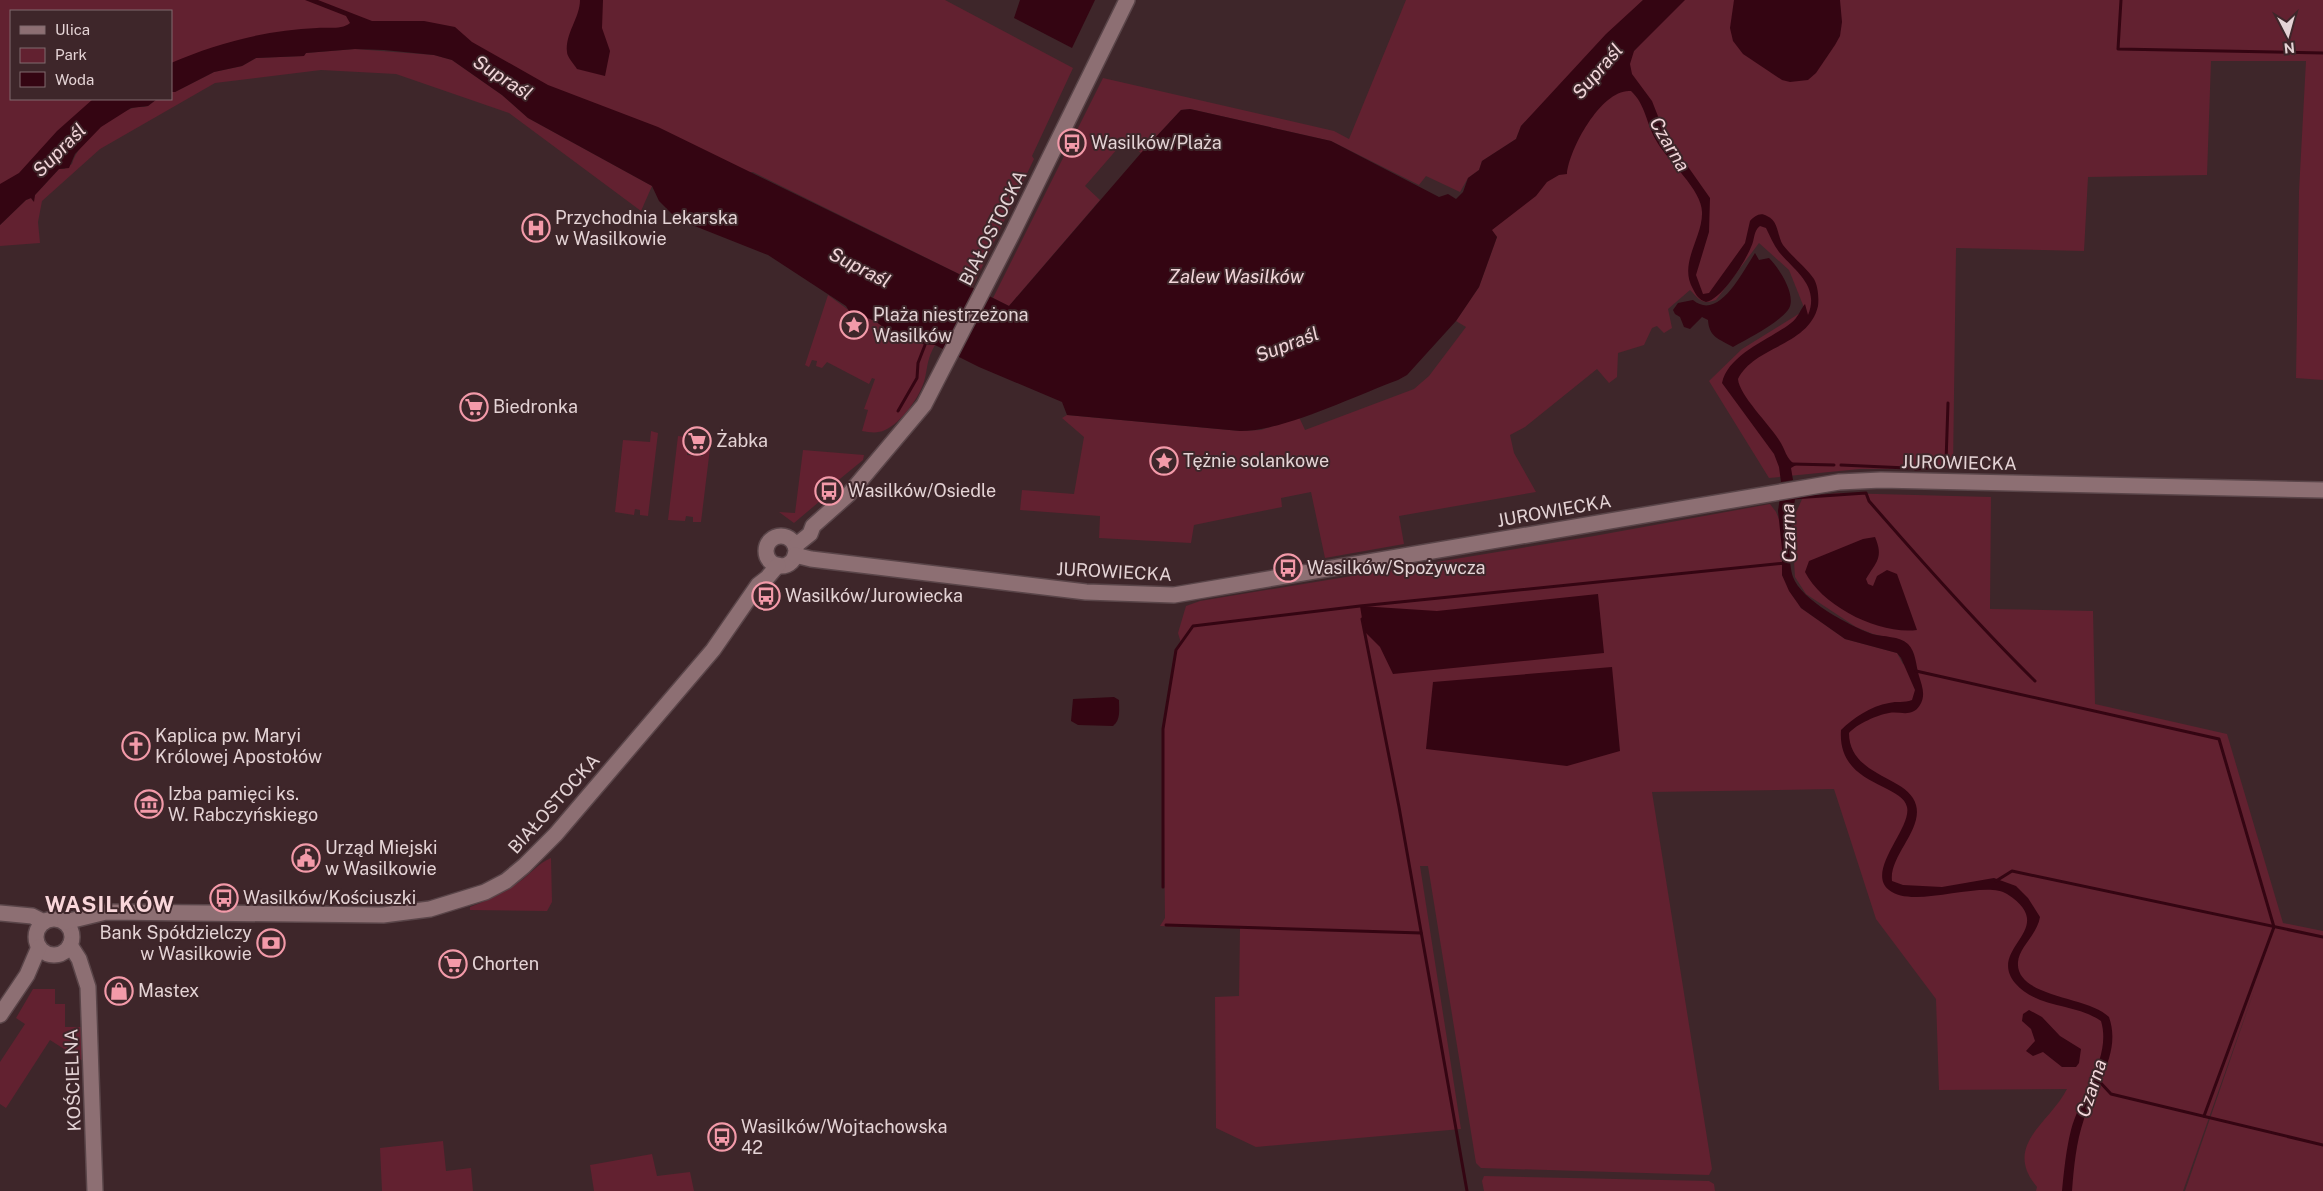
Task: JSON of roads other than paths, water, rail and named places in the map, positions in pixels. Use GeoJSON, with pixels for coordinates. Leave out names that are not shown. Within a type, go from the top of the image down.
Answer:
{"type":"FeatureCollection","features":[{"type":"Feature","properties":{"kind":"street","name":"BIAŁOSTOCKA"},"geometry":{"type":"LineString","coordinates":[[793,546],[804,527],[814,526],[849,494],[911,422],[929,397],[1127,0]]}},
{"type":"Feature","properties":{"kind":"street","name":"JUROWIECKA"},"geometry":{"type":"LineString","coordinates":[[793,546],[811,559],[1052,588],[1118,594],[1174,595],[1839,482],[1881,480],[2323,490]]}},
{"type":"Feature","properties":{"kind":"street"},"geometry":{"type":"LineString","coordinates":[[784,536],[793,546],[789,564],[773,562],[767,547],[773,539],[784,536]]}},
{"type":"Feature","properties":{"kind":"street","name":"BIAŁOSTOCKA"},"geometry":{"type":"LineString","coordinates":[[67,938],[91,916],[106,912],[383,915],[430,909],[463,900],[485,892],[506,881],[556,834],[713,650],[758,585],[760,573],[773,562]]}},
{"type":"Feature","properties":{"kind":"street"},"geometry":{"type":"LineString","coordinates":[[0,913],[32,916],[41,926]]}},
{"type":"Feature","properties":{"kind":"street"},"geometry":{"type":"LineString","coordinates":[[0,1015],[43,950],[67,938],[54,919],[41,926],[36,939],[43,950]]}},
{"type":"Feature","properties":{"kind":"street","name":"KOŚCIELNA"},"geometry":{"type":"LineString","coordinates":[[67,938],[82,968],[88,987],[95,1191]]}},
{"type":"Feature","properties":{"kind":"water","name":"Zalew Wasilków"},"geometry":{"type":"Polygon","coordinates":[[[305,0],[318,0],[372,21],[424,21],[455,27],[472,42],[548,85],[658,127],[961,275],[963,283],[1009,306],[1141,153],[1181,110],[1190,109],[1331,141],[1439,197],[1448,194],[1456,199],[1463,192],[1468,178],[1479,170],[1482,161],[1516,139],[1521,126],[1606,34],[1643,0],[1685,0],[1634,51],[1630,64],[1632,74],[1652,101],[1665,134],[1710,198],[1709,232],[1696,275],[1703,294],[1709,293],[1745,243],[1750,221],[1760,215],[1767,216],[1774,221],[1783,245],[1814,279],[1818,292],[1818,306],[1813,319],[1804,330],[1793,338],[1756,359],[1738,379],[1749,401],[1775,434],[1790,460],[1796,465],[1791,468],[1793,480],[1781,482],[1779,467],[1774,454],[1722,383],[1732,364],[1741,355],[1791,323],[1805,304],[1808,315],[1811,296],[1808,287],[1779,252],[1766,228],[1760,226],[1756,230],[1744,262],[1726,287],[1706,302],[1698,297],[1689,279],[1688,270],[1701,222],[1701,203],[1691,185],[1657,142],[1640,102],[1631,91],[1620,93],[1609,99],[1599,109],[1580,136],[1569,163],[1567,174],[1559,175],[1547,182],[1536,196],[1492,230],[1497,237],[1479,287],[1456,321],[1407,375],[1319,412],[1277,425],[1240,431],[1067,415],[1062,402],[979,367],[935,345],[916,343],[893,334],[875,321],[849,311],[846,306],[768,255],[677,219],[659,201],[652,186],[528,118],[502,95],[452,60],[434,55],[355,49],[306,53],[304,56],[256,58],[242,66],[214,72],[172,92],[172,63],[206,49],[242,39],[298,29],[347,25],[350,23],[346,16],[305,0]]]}},
{"type":"Feature","properties":{"kind":"water"},"geometry":{"type":"Polygon","coordinates":[[[580,0],[603,0],[602,28],[610,51],[605,76],[577,69],[567,54],[568,38],[578,13],[580,0]]]}},
{"type":"Feature","properties":{"kind":"water"},"geometry":{"type":"Polygon","coordinates":[[[1020,0],[1095,0],[1072,48],[1014,18],[1020,0]]]}},
{"type":"Feature","properties":{"kind":"water"},"geometry":{"type":"Polygon","coordinates":[[[1734,0],[1840,0],[1842,22],[1840,36],[1816,73],[1808,80],[1790,82],[1782,80],[1743,54],[1733,41],[1730,28],[1734,0]]]}},
{"type":"Feature","properties":{"kind":"water","name":"Supraśl"},"geometry":{"type":"Polygon","coordinates":[[[92,100],[156,100],[148,106],[131,108],[101,127],[75,154],[69,168],[59,169],[35,195],[34,202],[31,198],[26,200],[0,225],[0,184],[19,173],[57,131],[92,100]]]}},
{"type":"Feature","properties":{"kind":"water"},"geometry":{"type":"Polygon","coordinates":[[[1755,253],[1759,260],[1769,258],[1786,283],[1791,298],[1788,310],[1783,316],[1762,331],[1733,347],[1716,337],[1710,330],[1708,320],[1702,317],[1690,329],[1684,327],[1680,317],[1673,310],[1678,303],[1693,300],[1703,305],[1721,300],[1737,282],[1755,253]]]}},
{"type":"Feature","properties":{"kind":"water","name":"Czarna"},"geometry":{"type":"Polygon","coordinates":[[[1796,494],[1791,524],[1790,559],[1793,577],[1798,586],[1816,603],[1839,619],[1872,634],[1905,641],[1913,651],[1922,687],[1922,701],[1917,709],[1910,713],[1889,713],[1879,716],[1862,723],[1849,733],[1852,748],[1858,759],[1903,788],[1911,795],[1916,805],[1915,824],[1895,862],[1892,881],[1903,885],[1942,887],[1994,878],[2016,886],[2028,898],[2040,917],[2035,930],[2019,956],[2020,974],[2028,983],[2040,990],[2099,1010],[2109,1017],[2112,1044],[2105,1070],[2088,1107],[2081,1128],[2072,1191],[2062,1191],[2064,1168],[2075,1117],[2099,1062],[2103,1035],[2101,1021],[2080,1011],[2045,1002],[2024,991],[2015,983],[2009,970],[2009,959],[2026,928],[2027,918],[2022,906],[2007,894],[1996,890],[1982,890],[1914,897],[1900,895],[1889,890],[1883,882],[1882,872],[1885,861],[1903,826],[1907,816],[1907,807],[1903,799],[1859,773],[1849,762],[1842,748],[1841,730],[1857,717],[1876,707],[1892,702],[1912,700],[1915,690],[1897,653],[1845,639],[1801,608],[1789,591],[1782,575],[1782,549],[1778,511],[1780,497],[1796,494]]]}},
{"type":"Feature","properties":{"kind":"water"},"geometry":{"type":"Polygon","coordinates":[[[1875,537],[1879,555],[1876,564],[1866,579],[1868,584],[1873,586],[1877,576],[1887,570],[1897,574],[1917,630],[1886,628],[1853,616],[1824,596],[1805,572],[1809,561],[1863,539],[1875,537]]]}},
{"type":"Feature","properties":{"kind":"water"},"geometry":{"type":"Polygon","coordinates":[[[1598,594],[1604,653],[1393,674],[1380,647],[1364,631],[1360,606],[1437,611],[1598,594]]]}},
{"type":"Feature","properties":{"kind":"water"},"geometry":{"type":"Polygon","coordinates":[[[1612,667],[1620,751],[1567,766],[1426,749],[1433,682],[1612,667]]]}},
{"type":"Feature","properties":{"kind":"water"},"geometry":{"type":"Polygon","coordinates":[[[1114,697],[1119,700],[1119,711],[1116,724],[1113,726],[1078,725],[1071,721],[1073,699],[1114,697]]]}},
{"type":"Feature","properties":{"kind":"water"},"geometry":{"type":"Polygon","coordinates":[[[2029,1010],[2042,1017],[2060,1036],[2081,1049],[2079,1063],[2076,1067],[2062,1067],[2043,1052],[2033,1056],[2026,1051],[2035,1041],[2031,1029],[2022,1021],[2023,1014],[2029,1010]]]}},
{"type":"Feature","properties":{"kind":"waterway"},"geometry":{"type":"LineString","coordinates":[[2121,0],[2118,49],[2323,53]]}},
{"type":"Feature","properties":{"kind":"waterway"},"geometry":{"type":"LineString","coordinates":[[898,411],[917,378],[918,363],[925,345]]}},
{"type":"Feature","properties":{"kind":"waterway"},"geometry":{"type":"LineString","coordinates":[[1915,469],[1943,467],[1946,462],[1948,403]]}},
{"type":"Feature","properties":{"kind":"waterway"},"geometry":{"type":"LineString","coordinates":[[1792,464],[1834,465]]}},
{"type":"Feature","properties":{"kind":"waterway"},"geometry":{"type":"LineString","coordinates":[[1841,465],[1907,468]]}},
{"type":"Feature","properties":{"kind":"waterway","name":"Czarna"},"geometry":{"type":"LineString","coordinates":[[1793,498],[1866,493],[1869,501],[1930,570],[1992,638],[2035,681]]}},
{"type":"Feature","properties":{"kind":"waterway","name":"Czarna"},"geometry":{"type":"LineString","coordinates":[[1163,887],[1163,729],[1176,650],[1193,626],[1360,606],[1786,563]]}},
{"type":"Feature","properties":{"kind":"waterway"},"geometry":{"type":"LineString","coordinates":[[1362,619],[1399,807],[1467,1191]]}},
{"type":"Feature","properties":{"kind":"waterway"},"geometry":{"type":"LineString","coordinates":[[1916,671],[2219,739],[2274,927],[2204,1116]]}},
{"type":"Feature","properties":{"kind":"waterway"},"geometry":{"type":"LineString","coordinates":[[1996,881],[2012,871],[2323,937]]}},
{"type":"Feature","properties":{"kind":"waterway"},"geometry":{"type":"LineString","coordinates":[[1166,925],[1421,933]]}},
{"type":"Feature","properties":{"kind":"waterway","name":"Czarna"},"geometry":{"type":"LineString","coordinates":[[2098,1080],[2111,1094],[2323,1145]]}},
{"type":"Feature","properties":{"kind":"place","name":"Wasilków/Plaża"},"geometry":{"type":"Point","coordinates":[1072,143]}},
{"type":"Feature","properties":{"kind":"place","name":"Przychodnia Lekarska w Wasilkowie"},"geometry":{"type":"Point","coordinates":[536,228]}},
{"type":"Feature","properties":{"kind":"place","name":"Plaża niestrzeżona Wasilków"},"geometry":{"type":"Point","coordinates":[854,325]}},
{"type":"Feature","properties":{"kind":"place","name":"Biedronka"},"geometry":{"type":"Point","coordinates":[474,407]}},
{"type":"Feature","properties":{"kind":"place","name":"Żabka"},"geometry":{"type":"Point","coordinates":[697,441]}},
{"type":"Feature","properties":{"kind":"place","name":"Tężnie solankowe"},"geometry":{"type":"Point","coordinates":[1164,461]}},
{"type":"Feature","properties":{"kind":"place","name":"Wasilków/Osiedle"},"geometry":{"type":"Point","coordinates":[829,491]}},
{"type":"Feature","properties":{"kind":"place","name":"Wasilków/Spożywcza"},"geometry":{"type":"Point","coordinates":[1288,568]}},
{"type":"Feature","properties":{"kind":"place","name":"Wasilków/Jurowiecka"},"geometry":{"type":"Point","coordinates":[766,596]}},
{"type":"Feature","properties":{"kind":"place","name":"Kaplica pw. Maryi Królowej Apostołów"},"geometry":{"type":"Point","coordinates":[136,746]}},
{"type":"Feature","properties":{"kind":"place","name":"Izba pamięci ks. W. Rabczyńskiego"},"geometry":{"type":"Point","coordinates":[149,804]}},
{"type":"Feature","properties":{"kind":"place","name":"Urząd Miejski w Wasilkowie"},"geometry":{"type":"Point","coordinates":[306,858]}},
{"type":"Feature","properties":{"kind":"place","name":"Wasilków/Kościuszki"},"geometry":{"type":"Point","coordinates":[224,898]}},
{"type":"Feature","properties":{"kind":"place","name":"Bank Spółdzielczy w Wasilkowie"},"geometry":{"type":"Point","coordinates":[271,943]}},
{"type":"Feature","properties":{"kind":"place","name":"Chorten"},"geometry":{"type":"Point","coordinates":[453,964]}},
{"type":"Feature","properties":{"kind":"place","name":"Mastex"},"geometry":{"type":"Point","coordinates":[119,991]}},
{"type":"Feature","properties":{"kind":"place","name":"Wasilków/Wojtachowska 42"},"geometry":{"type":"Point","coordinates":[722,1137]}},
{"type":"Feature","properties":{"kind":"district","name":"WASILKÓW"},"geometry":{"type":"Point","coordinates":[110,904]}}]}
